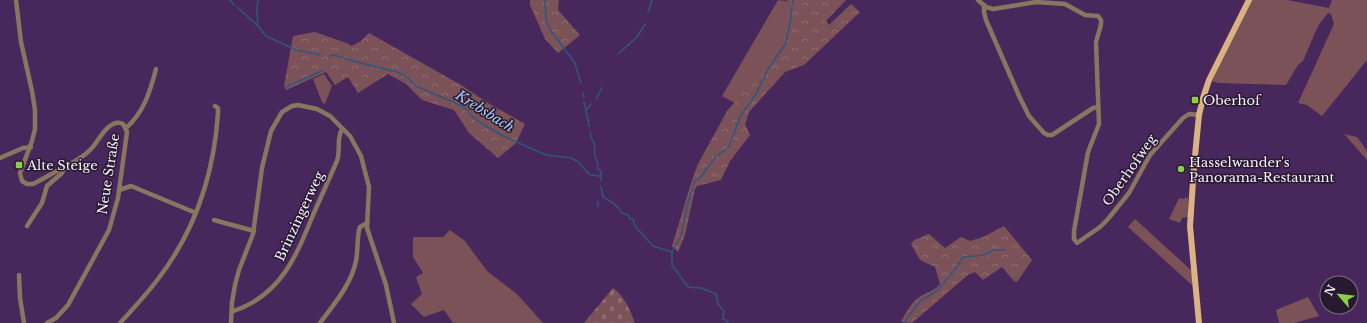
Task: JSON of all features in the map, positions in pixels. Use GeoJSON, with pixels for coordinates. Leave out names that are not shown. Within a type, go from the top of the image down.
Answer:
{"type":"FeatureCollection","features":[{"type":"Feature","properties":{"kind":"main road"},"geometry":{"type":"LineString","coordinates":[[1199,323],[1190,226],[1199,115],[1209,80],[1249,0]]}},
{"type":"Feature","properties":{"kind":"street","name":"Neue Straße"},"geometry":{"type":"LineString","coordinates":[[16,0],[20,42],[35,105],[35,129],[31,147],[20,173],[20,179],[25,184],[35,183],[79,159],[89,151],[113,123],[121,122],[126,128],[126,139],[119,190],[112,219],[99,249],[68,305],[56,318],[47,323]]}},
{"type":"Feature","properties":{"kind":"street"},"geometry":{"type":"LineString","coordinates":[[978,0],[991,8],[1042,0]]}},
{"type":"Feature","properties":{"kind":"street"},"geometry":{"type":"LineString","coordinates":[[1068,0],[1068,6]]}},
{"type":"Feature","properties":{"kind":"street"},"geometry":{"type":"LineString","coordinates":[[984,5],[986,20],[1030,118],[1047,135],[1052,135],[1093,108],[1098,107],[1096,43],[1102,21],[1098,16],[1085,15],[1068,6],[1036,2]]}},
{"type":"Feature","properties":{"kind":"street"},"geometry":{"type":"LineString","coordinates":[[126,128],[134,121],[144,106],[156,69]]}},
{"type":"Feature","properties":{"kind":"street"},"geometry":{"type":"LineString","coordinates":[[226,323],[231,322],[233,311],[232,300],[237,277],[254,231],[262,168],[268,141],[272,129],[282,112],[296,105],[314,108],[327,114],[353,141],[361,156],[369,191],[367,223],[371,241],[386,285],[394,323]]}},
{"type":"Feature","properties":{"kind":"street"},"geometry":{"type":"LineString","coordinates":[[120,323],[142,299],[163,272],[184,238],[196,213],[208,177],[215,146],[218,110],[215,106]]}},
{"type":"Feature","properties":{"kind":"street","name":"Oberhofweg"},"geometry":{"type":"LineString","coordinates":[[1098,107],[1099,126],[1088,152],[1074,231],[1074,239],[1077,243],[1106,222],[1129,193],[1150,155],[1183,118],[1189,114],[1199,115]]}},
{"type":"Feature","properties":{"kind":"street","name":"Brinzingerweg"},"geometry":{"type":"LineString","coordinates":[[233,311],[245,306],[269,291],[290,266],[337,161],[340,150],[338,137],[342,129]]}},
{"type":"Feature","properties":{"kind":"street"},"geometry":{"type":"LineString","coordinates":[[0,158],[24,148],[31,147]]}},
{"type":"Feature","properties":{"kind":"street"},"geometry":{"type":"LineString","coordinates":[[27,226],[42,203],[46,186],[62,173],[64,167]]}},
{"type":"Feature","properties":{"kind":"street"},"geometry":{"type":"LineString","coordinates":[[119,190],[131,186],[196,213]]}},
{"type":"Feature","properties":{"kind":"street"},"geometry":{"type":"LineString","coordinates":[[214,220],[254,231]]}},
{"type":"Feature","properties":{"kind":"street"},"geometry":{"type":"LineString","coordinates":[[320,323],[341,294],[350,277],[356,259],[359,230],[360,227],[367,223]]}},
{"type":"Feature","properties":{"kind":"street"},"geometry":{"type":"LineString","coordinates":[[19,275],[20,298],[24,323]]}},
{"type":"Feature","properties":{"kind":"green space"},"geometry":{"type":"Polygon","coordinates":[[[530,0],[559,0],[558,10],[580,35],[558,53],[545,39],[530,5],[530,0]]]}},
{"type":"Feature","properties":{"kind":"green space"},"geometry":{"type":"Polygon","coordinates":[[[778,0],[786,1],[792,4],[786,37],[771,64],[735,103],[722,96],[778,0]]]}},
{"type":"Feature","properties":{"kind":"green space"},"geometry":{"type":"Polygon","coordinates":[[[786,0],[846,0],[826,21],[829,25],[851,4],[860,12],[804,65],[785,72],[749,112],[745,124],[750,135],[730,161],[721,180],[697,186],[695,189],[685,235],[678,252],[672,246],[698,164],[727,111],[779,52],[786,37],[790,17],[791,4],[786,0]]]}},
{"type":"Feature","properties":{"kind":"green space"},"geometry":{"type":"Polygon","coordinates":[[[1251,0],[1287,0],[1329,8],[1332,0],[1367,0],[1367,60],[1322,116],[1307,105],[1298,103],[1334,24],[1331,14],[1328,13],[1318,26],[1303,61],[1298,65],[1286,85],[1218,83],[1212,81],[1251,0]]]}},
{"type":"Feature","properties":{"kind":"green space"},"geometry":{"type":"Polygon","coordinates":[[[315,32],[351,46],[361,41],[369,33],[461,85],[488,103],[525,124],[516,143],[498,158],[469,133],[454,110],[422,100],[406,84],[388,74],[358,93],[348,77],[335,85],[326,72],[286,90],[284,86],[293,36],[315,32]]]}},
{"type":"Feature","properties":{"kind":"green space"},"geometry":{"type":"Polygon","coordinates":[[[324,74],[332,86],[325,104],[322,102],[313,79],[324,74]]]}},
{"type":"Feature","properties":{"kind":"green space"},"geometry":{"type":"Polygon","coordinates":[[[1344,134],[1357,137],[1367,151],[1367,160],[1344,134]]]}},
{"type":"Feature","properties":{"kind":"green space"},"geometry":{"type":"Polygon","coordinates":[[[1188,197],[1188,217],[1182,218],[1180,223],[1169,219],[1179,198],[1182,199],[1188,197]]]}},
{"type":"Feature","properties":{"kind":"green space"},"geometry":{"type":"Polygon","coordinates":[[[1135,219],[1192,271],[1193,286],[1128,227],[1135,219]]]}},
{"type":"Feature","properties":{"kind":"green space"},"geometry":{"type":"Polygon","coordinates":[[[1004,226],[1032,260],[1017,282],[1014,281],[1002,267],[983,280],[975,272],[968,275],[912,323],[901,322],[915,300],[935,289],[940,284],[935,267],[920,260],[911,244],[914,240],[929,234],[945,248],[961,237],[970,241],[983,237],[1004,226]]]}},
{"type":"Feature","properties":{"kind":"green space"},"geometry":{"type":"Polygon","coordinates":[[[450,230],[465,241],[487,271],[517,294],[543,323],[453,323],[444,310],[424,317],[411,304],[422,294],[416,277],[423,273],[413,257],[413,237],[443,237],[450,230]]]}},
{"type":"Feature","properties":{"kind":"green space"},"geometry":{"type":"Polygon","coordinates":[[[613,288],[624,299],[635,323],[584,323],[613,288]]]}},
{"type":"Feature","properties":{"kind":"green space"},"geometry":{"type":"Polygon","coordinates":[[[1308,297],[1319,316],[1294,323],[1279,323],[1276,310],[1308,297]]]}},
{"type":"Feature","properties":{"kind":"waterway","name":"Krebsbach"},"geometry":{"type":"LineString","coordinates":[[230,0],[234,5]]}},
{"type":"Feature","properties":{"kind":"waterway"},"geometry":{"type":"LineString","coordinates":[[258,0],[258,26]]}},
{"type":"Feature","properties":{"kind":"waterway"},"geometry":{"type":"LineString","coordinates":[[545,0],[546,20],[551,31],[575,63],[578,74]]}},
{"type":"Feature","properties":{"kind":"waterway"},"geometry":{"type":"LineString","coordinates":[[648,12],[652,0]]}},
{"type":"Feature","properties":{"kind":"waterway","name":"Krebsbach"},"geometry":{"type":"LineString","coordinates":[[237,7],[258,26],[266,36],[296,50],[320,55]]}},
{"type":"Feature","properties":{"kind":"waterway"},"geometry":{"type":"LineString","coordinates":[[693,185],[716,156],[729,147],[740,117],[756,94],[768,69],[786,43],[792,7]]}},
{"type":"Feature","properties":{"kind":"waterway"},"geometry":{"type":"LineString","coordinates":[[618,54],[637,37],[645,24]]}},
{"type":"Feature","properties":{"kind":"waterway","name":"Krebsbach"},"geometry":{"type":"LineString","coordinates":[[329,56],[334,55],[397,72],[406,76],[416,86],[462,106],[476,120],[503,136],[546,155],[571,158],[577,161],[590,175],[600,176]]}},
{"type":"Feature","properties":{"kind":"waterway"},"geometry":{"type":"LineString","coordinates":[[286,87],[322,71]]}},
{"type":"Feature","properties":{"kind":"waterway"},"geometry":{"type":"LineString","coordinates":[[579,76],[581,83]]}},
{"type":"Feature","properties":{"kind":"waterway"},"geometry":{"type":"LineString","coordinates":[[596,99],[602,88]]}},
{"type":"Feature","properties":{"kind":"waterway"},"geometry":{"type":"LineString","coordinates":[[583,93],[584,98]]}},
{"type":"Feature","properties":{"kind":"waterway"},"geometry":{"type":"LineString","coordinates":[[584,102],[589,126]]}},
{"type":"Feature","properties":{"kind":"waterway"},"geometry":{"type":"LineString","coordinates":[[586,110],[591,104]]}},
{"type":"Feature","properties":{"kind":"waterway"},"geometry":{"type":"LineString","coordinates":[[590,131],[591,138],[594,142],[595,156],[598,166]]}},
{"type":"Feature","properties":{"kind":"waterway","name":"Krebsbach"},"geometry":{"type":"LineString","coordinates":[[597,168],[601,171],[601,181]]}},
{"type":"Feature","properties":{"kind":"waterway","name":"Krebsbach"},"geometry":{"type":"LineString","coordinates":[[601,186],[603,197],[616,205],[622,213],[628,215],[630,219],[633,219],[635,226],[653,246],[672,252],[672,265],[688,287],[701,288],[716,294],[718,304],[724,311],[723,319],[728,323]]}},
{"type":"Feature","properties":{"kind":"waterway"},"geometry":{"type":"LineString","coordinates":[[672,252],[681,236],[688,202],[693,188]]}},
{"type":"Feature","properties":{"kind":"waterway"},"geometry":{"type":"LineString","coordinates":[[598,201],[598,206]]}},
{"type":"Feature","properties":{"kind":"waterway"},"geometry":{"type":"LineString","coordinates":[[904,323],[920,301],[938,290],[963,257],[985,255],[993,250],[1004,250]]}},
{"type":"Feature","properties":{"kind":"place","name":"Oberhof"},"geometry":{"type":"Point","coordinates":[1195,100]}},
{"type":"Feature","properties":{"kind":"place","name":"Alte Steige"},"geometry":{"type":"Point","coordinates":[19,165]}},
{"type":"Feature","properties":{"kind":"place","name":"Hasselwander's Panorama-Restaurant"},"geometry":{"type":"Point","coordinates":[1181,169]}}]}
